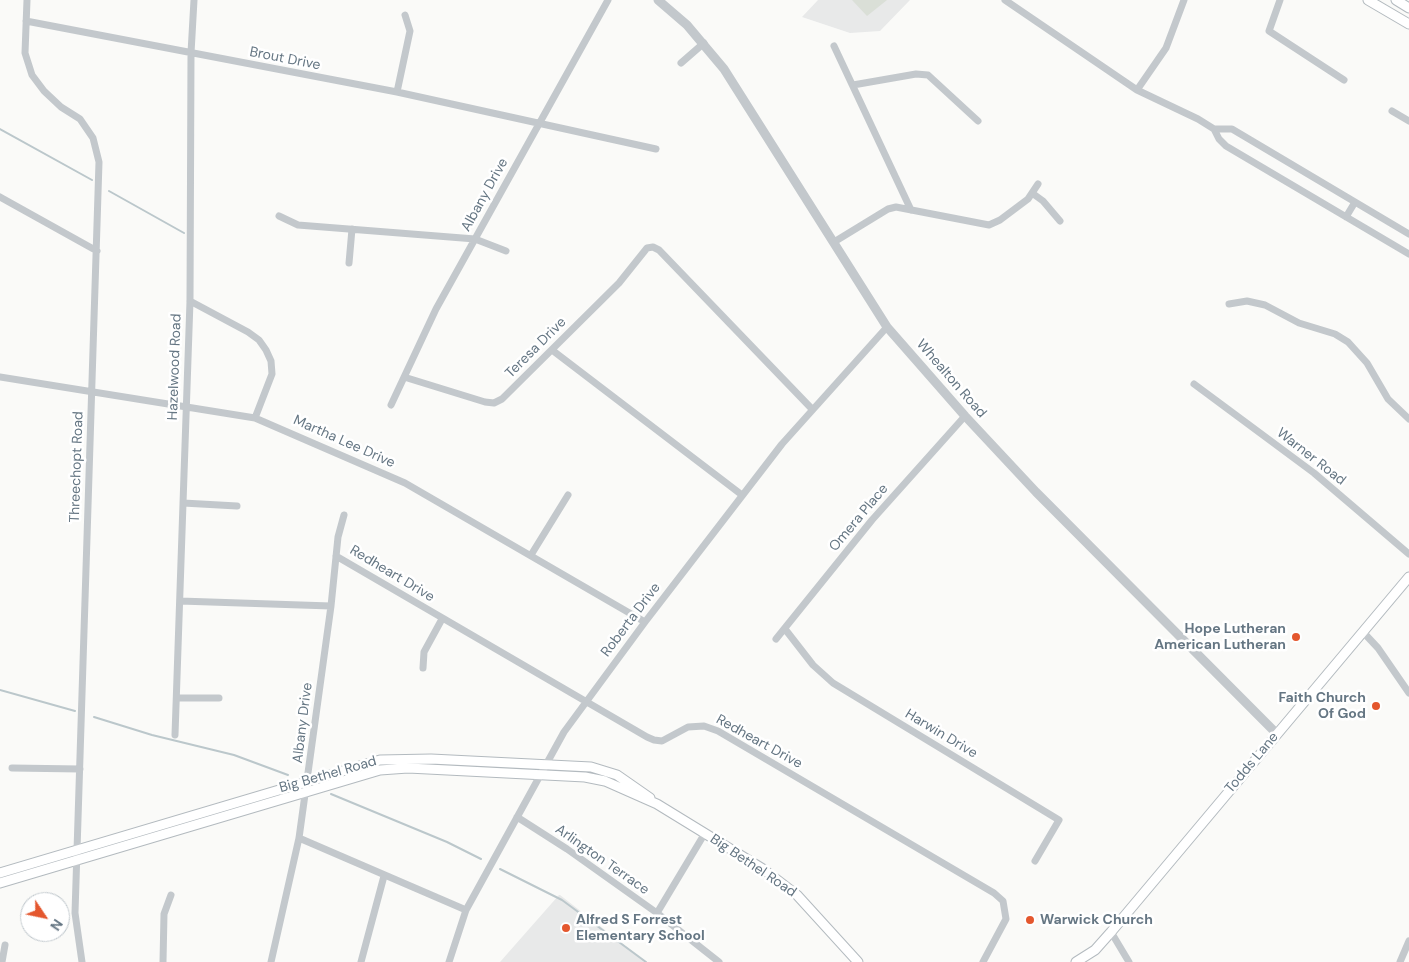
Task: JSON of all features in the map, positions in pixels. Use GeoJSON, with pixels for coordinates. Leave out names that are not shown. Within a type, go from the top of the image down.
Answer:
{"type":"FeatureCollection","features":[{"type":"Feature","properties":{"kind":"main road"},"geometry":{"type":"LineString","coordinates":[[1368,0],[1409,24]]}},
{"type":"Feature","properties":{"kind":"main road"},"geometry":{"type":"LineString","coordinates":[[1396,0],[1409,8]]}},
{"type":"Feature","properties":{"kind":"main road","name":"Todds Lane"},"geometry":{"type":"LineString","coordinates":[[1089,962],[1095,950],[1409,577]]}},
{"type":"Feature","properties":{"kind":"main road"},"geometry":{"type":"LineString","coordinates":[[419,769],[420,759]]}},
{"type":"Feature","properties":{"kind":"main road","name":"Big Bethel Road"},"geometry":{"type":"LineString","coordinates":[[0,873],[380,760],[420,759],[591,767],[611,772],[634,785],[657,804]]}},
{"type":"Feature","properties":{"kind":"main road","name":"Big Bethel Road"},"geometry":{"type":"LineString","coordinates":[[0,883],[375,771],[419,769],[599,779],[657,804],[763,870],[797,895],[858,962]]}},
{"type":"Feature","properties":{"kind":"main road","name":"Todds Lane"},"geometry":{"type":"LineString","coordinates":[[1076,962],[1095,950]]}},
{"type":"Feature","properties":{"kind":"street","name":"Threechopt Road"},"geometry":{"type":"LineString","coordinates":[[27,0],[25,53],[32,75],[56,101],[80,119],[93,138],[99,162],[75,913],[82,962]]}},
{"type":"Feature","properties":{"kind":"street","name":"Hazelwood Road"},"geometry":{"type":"LineString","coordinates":[[175,735],[190,301],[191,54],[194,0]]}},
{"type":"Feature","properties":{"kind":"street","name":"Albany Drive"},"geometry":{"type":"LineString","coordinates":[[391,405],[436,309],[608,0]]}},
{"type":"Feature","properties":{"kind":"street","name":"Whealton Road"},"geometry":{"type":"LineString","coordinates":[[658,0],[687,25],[704,44],[742,94],[888,327],[965,416],[1036,492],[1277,734]]}},
{"type":"Feature","properties":{"kind":"street"},"geometry":{"type":"LineString","coordinates":[[1005,0],[1137,90],[1214,129],[1232,129],[1409,234]]}},
{"type":"Feature","properties":{"kind":"street"},"geometry":{"type":"LineString","coordinates":[[1137,90],[1166,48],[1184,0]]}},
{"type":"Feature","properties":{"kind":"street"},"geometry":{"type":"LineString","coordinates":[[1280,0],[1270,30],[1344,80]]}},
{"type":"Feature","properties":{"kind":"street"},"geometry":{"type":"LineString","coordinates":[[397,92],[410,32],[405,15]]}},
{"type":"Feature","properties":{"kind":"street","name":"Brout Drive"},"geometry":{"type":"LineString","coordinates":[[26,21],[397,92],[656,148]]}},
{"type":"Feature","properties":{"kind":"street"},"geometry":{"type":"LineString","coordinates":[[681,63],[704,44]]}},
{"type":"Feature","properties":{"kind":"street"},"geometry":{"type":"LineString","coordinates":[[834,46],[911,210]]}},
{"type":"Feature","properties":{"kind":"street"},"geometry":{"type":"LineString","coordinates":[[853,85],[916,74],[928,76],[978,121]]}},
{"type":"Feature","properties":{"kind":"street"},"geometry":{"type":"LineString","coordinates":[[1392,111],[1409,121]]}},
{"type":"Feature","properties":{"kind":"street"},"geometry":{"type":"LineString","coordinates":[[1214,129],[1219,139],[1226,146],[1409,254]]}},
{"type":"Feature","properties":{"kind":"street"},"geometry":{"type":"LineString","coordinates":[[834,242],[888,209],[911,210],[989,225],[1000,220],[1032,193],[1038,184]]}},
{"type":"Feature","properties":{"kind":"street"},"geometry":{"type":"LineString","coordinates":[[1032,193],[1043,201],[1060,221]]}},
{"type":"Feature","properties":{"kind":"street"},"geometry":{"type":"LineString","coordinates":[[0,197],[97,251]]}},
{"type":"Feature","properties":{"kind":"street"},"geometry":{"type":"LineString","coordinates":[[1346,217],[1354,202]]}},
{"type":"Feature","properties":{"kind":"street"},"geometry":{"type":"LineString","coordinates":[[279,216],[298,224],[475,240],[506,250]]}},
{"type":"Feature","properties":{"kind":"street"},"geometry":{"type":"LineString","coordinates":[[349,263],[352,230]]}},
{"type":"Feature","properties":{"kind":"street","name":"Teresa Drive"},"geometry":{"type":"LineString","coordinates":[[404,377],[484,402],[494,403],[502,399],[619,283],[647,248],[653,247],[659,250],[812,409]]}},
{"type":"Feature","properties":{"kind":"street"},"geometry":{"type":"LineString","coordinates":[[190,301],[248,332],[259,340],[266,350],[271,361],[272,374],[255,418]]}},
{"type":"Feature","properties":{"kind":"street"},"geometry":{"type":"LineString","coordinates":[[1229,304],[1247,301],[1264,305],[1299,322],[1335,334],[1348,342],[1367,363],[1388,399],[1409,419]]}},
{"type":"Feature","properties":{"kind":"street","name":"Roberta Drive"},"geometry":{"type":"LineString","coordinates":[[449,962],[466,910],[564,732],[742,495],[812,409],[888,327]]}},
{"type":"Feature","properties":{"kind":"street"},"geometry":{"type":"LineString","coordinates":[[552,350],[742,495]]}},
{"type":"Feature","properties":{"kind":"street","name":"Martha Lee Drive"},"geometry":{"type":"LineString","coordinates":[[0,377],[186,405],[255,418],[405,483],[645,622]]}},
{"type":"Feature","properties":{"kind":"street","name":"Warner Road"},"geometry":{"type":"LineString","coordinates":[[1194,384],[1314,473],[1409,554]]}},
{"type":"Feature","properties":{"kind":"street","name":"Omera Place"},"geometry":{"type":"LineString","coordinates":[[776,639],[872,520],[965,416]]}},
{"type":"Feature","properties":{"kind":"street"},"geometry":{"type":"LineString","coordinates":[[532,555],[568,495]]}},
{"type":"Feature","properties":{"kind":"street"},"geometry":{"type":"LineString","coordinates":[[183,503],[236,506]]}},
{"type":"Feature","properties":{"kind":"street","name":"Albany Drive"},"geometry":{"type":"LineString","coordinates":[[271,962],[299,838],[331,606],[336,556],[344,514]]}},
{"type":"Feature","properties":{"kind":"street","name":"Redheart Drive"},"geometry":{"type":"LineString","coordinates":[[336,556],[654,740],[669,738],[688,727],[704,726],[718,731],[994,893],[1003,902],[1006,919],[983,962]]}},
{"type":"Feature","properties":{"kind":"street"},"geometry":{"type":"LineString","coordinates":[[180,601],[331,606]]}},
{"type":"Feature","properties":{"kind":"street"},"geometry":{"type":"LineString","coordinates":[[422,668],[424,652],[442,619]]}},
{"type":"Feature","properties":{"kind":"street","name":"Harwin Drive"},"geometry":{"type":"LineString","coordinates":[[785,629],[813,665],[833,683],[1059,820],[1035,860]]}},
{"type":"Feature","properties":{"kind":"street"},"geometry":{"type":"LineString","coordinates":[[1363,632],[1378,648],[1409,693]]}},
{"type":"Feature","properties":{"kind":"street"},"geometry":{"type":"LineString","coordinates":[[177,698],[219,698]]}},
{"type":"Feature","properties":{"kind":"street"},"geometry":{"type":"LineString","coordinates":[[12,768],[80,770]]}},
{"type":"Feature","properties":{"kind":"street","name":"Arlington Terrace"},"geometry":{"type":"LineString","coordinates":[[516,817],[567,849],[656,913],[719,962]]}},
{"type":"Feature","properties":{"kind":"street"},"geometry":{"type":"LineString","coordinates":[[656,913],[705,833]]}},
{"type":"Feature","properties":{"kind":"street"},"geometry":{"type":"LineString","coordinates":[[299,838],[466,910]]}},
{"type":"Feature","properties":{"kind":"street"},"geometry":{"type":"LineString","coordinates":[[361,962],[384,876]]}},
{"type":"Feature","properties":{"kind":"street"},"geometry":{"type":"LineString","coordinates":[[163,962],[164,914],[171,895]]}},
{"type":"Feature","properties":{"kind":"street"},"geometry":{"type":"LineString","coordinates":[[1111,932],[1129,962]]}},
{"type":"Feature","properties":{"kind":"street"},"geometry":{"type":"LineString","coordinates":[[1400,962],[1409,941]]}},
{"type":"Feature","properties":{"kind":"street"},"geometry":{"type":"LineString","coordinates":[[2,962],[5,945]]}},
{"type":"Feature","properties":{"kind":"shaded area"},"geometry":{"type":"Polygon","coordinates":[[[818,0],[910,0],[880,31],[850,33],[802,17],[818,0]]]}},
{"type":"Feature","properties":{"kind":"shaded area"},"geometry":{"type":"Polygon","coordinates":[[[852,0],[887,0],[867,16],[852,0]]]}},
{"type":"Feature","properties":{"kind":"shaded area","name":"Alfred S Forrest Elementary School"},"geometry":{"type":"Polygon","coordinates":[[[560,895],[646,962],[500,962],[560,895]]]}},
{"type":"Feature","properties":{"kind":"waterway"},"geometry":{"type":"LineString","coordinates":[[0,129],[92,180]]}},
{"type":"Feature","properties":{"kind":"waterway"},"geometry":{"type":"LineString","coordinates":[[109,191],[184,233]]}},
{"type":"Feature","properties":{"kind":"waterway"},"geometry":{"type":"LineString","coordinates":[[0,690],[75,711]]}},
{"type":"Feature","properties":{"kind":"waterway"},"geometry":{"type":"LineString","coordinates":[[94,717],[152,735],[234,755],[288,775]]}},
{"type":"Feature","properties":{"kind":"waterway"},"geometry":{"type":"LineString","coordinates":[[331,794],[447,842],[481,859]]}},
{"type":"Feature","properties":{"kind":"waterway"},"geometry":{"type":"LineString","coordinates":[[500,869],[562,900],[646,962]]}},
{"type":"Feature","properties":{"kind":"place","name":"Hope Lutheran American Lutheran"},"geometry":{"type":"Point","coordinates":[1296,637]}},
{"type":"Feature","properties":{"kind":"place","name":"Faith Church Of God"},"geometry":{"type":"Point","coordinates":[1376,706]}},
{"type":"Feature","properties":{"kind":"place","name":"Warwick Church"},"geometry":{"type":"Point","coordinates":[1030,920]}},
{"type":"Feature","properties":{"kind":"place","name":"Alfred S Forrest Elementary School"},"geometry":{"type":"Point","coordinates":[566,928]}}]}
